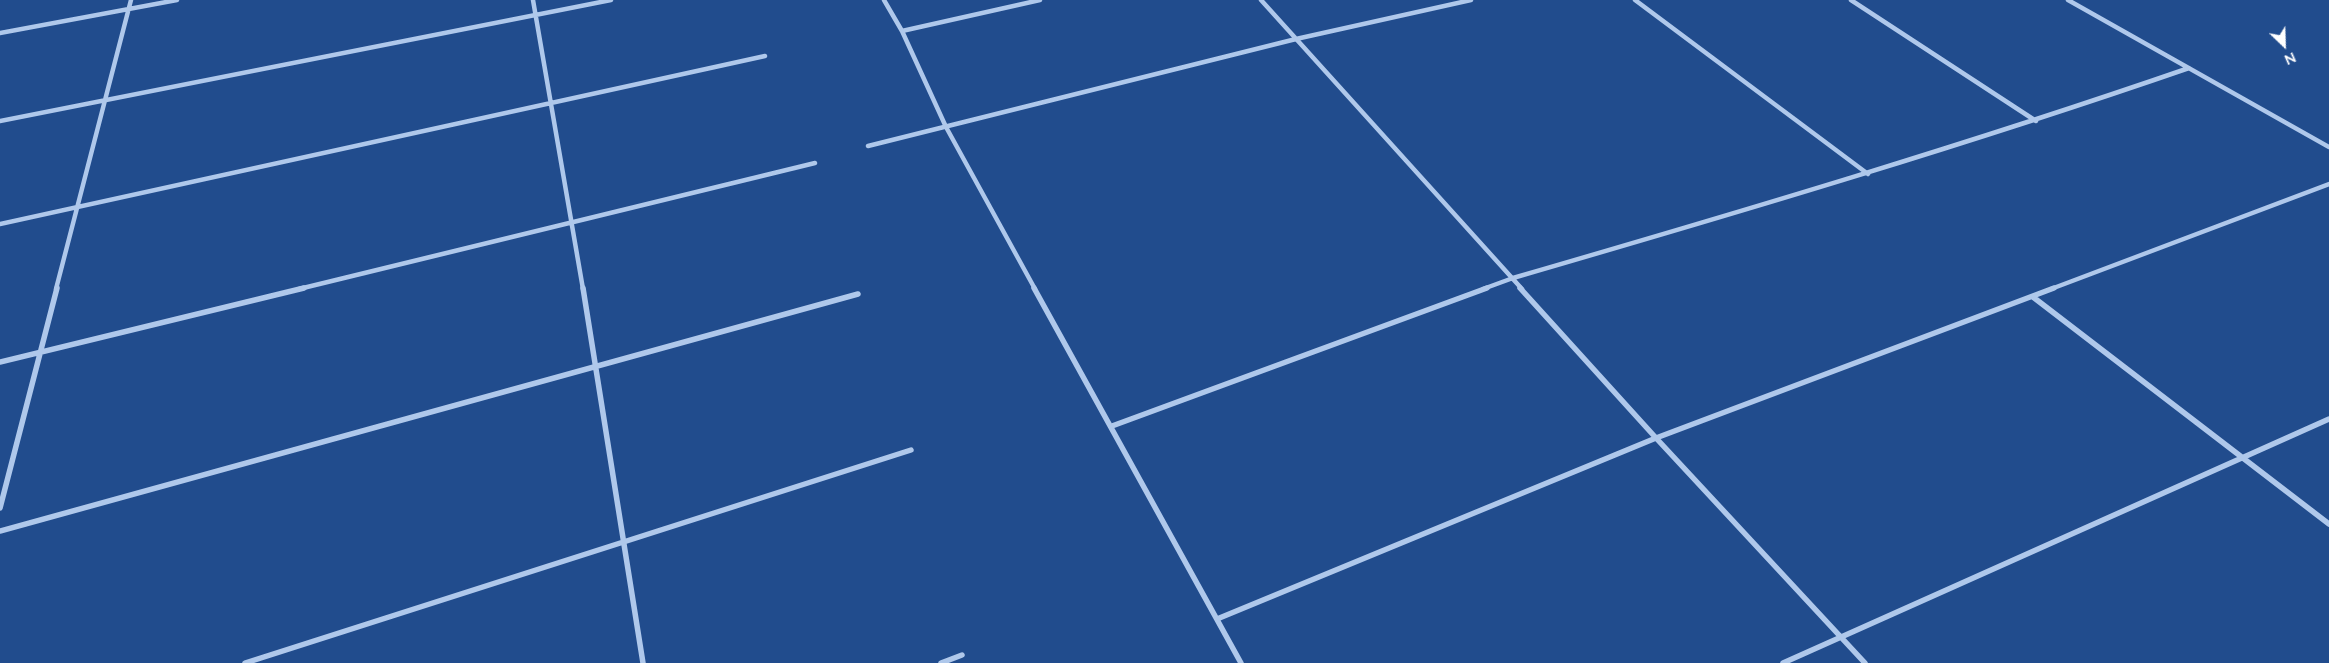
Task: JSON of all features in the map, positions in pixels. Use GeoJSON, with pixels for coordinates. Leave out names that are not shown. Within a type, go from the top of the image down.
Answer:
{"type":"FeatureCollection","features":[{"type":"Feature","properties":{"kind":"street"},"geometry":{"type":"LineString","coordinates":[[0,508],[131,0]]}},
{"type":"Feature","properties":{"kind":"street"},"geometry":{"type":"LineString","coordinates":[[0,33],[178,0]]}},
{"type":"Feature","properties":{"kind":"street"},"geometry":{"type":"LineString","coordinates":[[533,0],[596,366],[643,663]]}},
{"type":"Feature","properties":{"kind":"street"},"geometry":{"type":"LineString","coordinates":[[0,122],[611,0]]}},
{"type":"Feature","properties":{"kind":"street"},"geometry":{"type":"LineString","coordinates":[[884,0],[902,31],[946,127],[1241,663]]}},
{"type":"Feature","properties":{"kind":"street"},"geometry":{"type":"LineString","coordinates":[[902,31],[1040,0]]}},
{"type":"Feature","properties":{"kind":"street"},"geometry":{"type":"LineString","coordinates":[[1261,0],[1656,438],[1866,663]]}},
{"type":"Feature","properties":{"kind":"street"},"geometry":{"type":"LineString","coordinates":[[868,146],[1296,39],[1471,0]]}},
{"type":"Feature","properties":{"kind":"street"},"geometry":{"type":"LineString","coordinates":[[1636,0],[1868,174]]}},
{"type":"Feature","properties":{"kind":"street"},"geometry":{"type":"LineString","coordinates":[[1851,0],[2036,121]]}},
{"type":"Feature","properties":{"kind":"street"},"geometry":{"type":"LineString","coordinates":[[2068,0],[2329,147]]}},
{"type":"Feature","properties":{"kind":"street"},"geometry":{"type":"LineString","coordinates":[[0,224],[765,56]]}},
{"type":"Feature","properties":{"kind":"street"},"geometry":{"type":"LineString","coordinates":[[1112,426],[1513,278],[1868,174],[2036,121],[2189,68]]}},
{"type":"Feature","properties":{"kind":"street"},"geometry":{"type":"LineString","coordinates":[[0,362],[814,163]]}},
{"type":"Feature","properties":{"kind":"street"},"geometry":{"type":"LineString","coordinates":[[1217,619],[1656,438],[2329,184]]}},
{"type":"Feature","properties":{"kind":"street"},"geometry":{"type":"LineString","coordinates":[[0,531],[858,294]]}},
{"type":"Feature","properties":{"kind":"street"},"geometry":{"type":"LineString","coordinates":[[2033,297],[2329,524]]}},
{"type":"Feature","properties":{"kind":"street"},"geometry":{"type":"LineString","coordinates":[[1783,663],[2329,419]]}},
{"type":"Feature","properties":{"kind":"street"},"geometry":{"type":"LineString","coordinates":[[245,663],[911,450]]}},
{"type":"Feature","properties":{"kind":"street"},"geometry":{"type":"LineString","coordinates":[[941,663],[962,655]]}}]}
